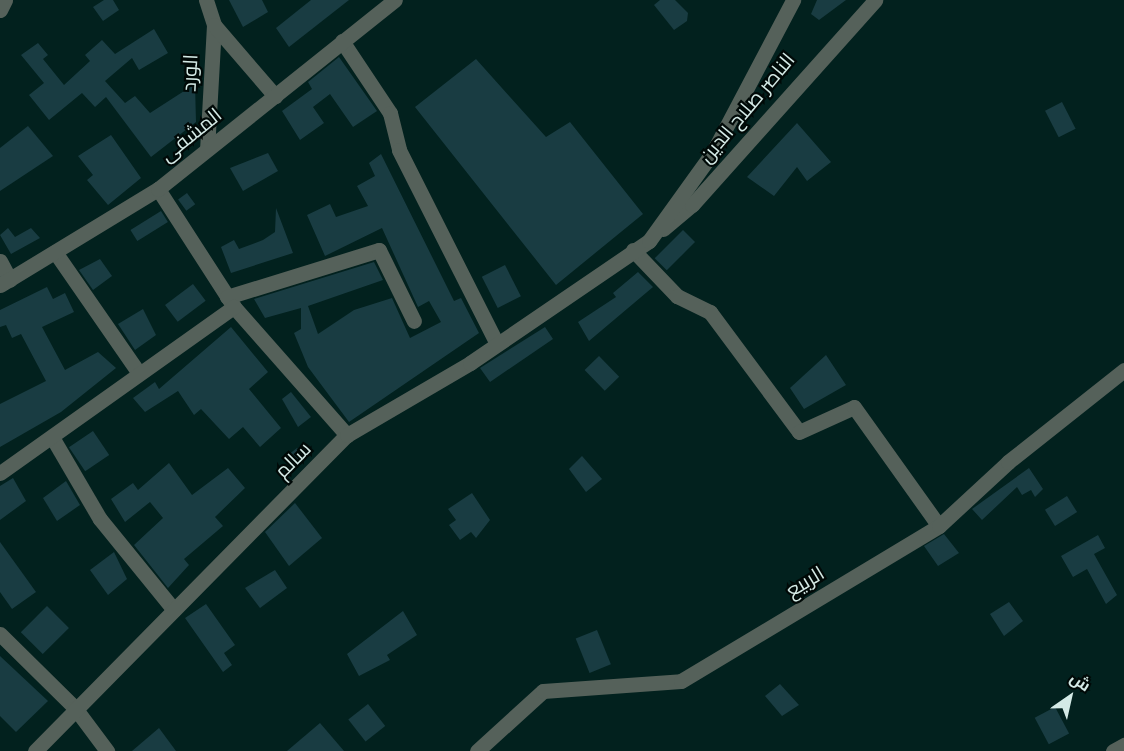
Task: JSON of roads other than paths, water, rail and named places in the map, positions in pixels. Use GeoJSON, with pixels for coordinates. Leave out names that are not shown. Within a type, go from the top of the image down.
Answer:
{"type":"FeatureCollection","features":[{"type":"Feature","properties":{"kind":"street"},"geometry":{"type":"LineString","coordinates":[[0,10],[5,0]]}},
{"type":"Feature","properties":{"kind":"street","name":"الورد"},"geometry":{"type":"LineString","coordinates":[[206,0],[214,25],[207,149]]}},
{"type":"Feature","properties":{"kind":"street","name":"المشفى"},"geometry":{"type":"LineString","coordinates":[[5,282],[158,189],[395,0]]}},
{"type":"Feature","properties":{"kind":"street"},"geometry":{"type":"LineString","coordinates":[[649,241],[713,152],[793,0]]}},
{"type":"Feature","properties":{"kind":"street","name":"الناصر صلاح الدين"},"geometry":{"type":"LineString","coordinates":[[649,241],[692,205],[874,0]]}},
{"type":"Feature","properties":{"kind":"street"},"geometry":{"type":"LineString","coordinates":[[214,25],[275,96]]}},
{"type":"Feature","properties":{"kind":"street"},"geometry":{"type":"LineString","coordinates":[[342,41],[390,112],[399,150],[497,344]]}},
{"type":"Feature","properties":{"kind":"street"},"geometry":{"type":"LineString","coordinates":[[158,189],[230,302],[347,435]]}},
{"type":"Feature","properties":{"kind":"street","name":"سالم"},"geometry":{"type":"LineString","coordinates":[[35,751],[347,435],[497,344],[649,241]]}},
{"type":"Feature","properties":{"kind":"street"},"geometry":{"type":"LineString","coordinates":[[0,473],[52,437],[230,302],[379,250],[414,321]]}},
{"type":"Feature","properties":{"kind":"street"},"geometry":{"type":"LineString","coordinates":[[56,252],[138,372]]}},
{"type":"Feature","properties":{"kind":"street"},"geometry":{"type":"LineString","coordinates":[[630,253],[677,296],[710,312],[799,432],[854,407],[939,526]]}},
{"type":"Feature","properties":{"kind":"street"},"geometry":{"type":"LineString","coordinates":[[0,261],[5,282]]}},
{"type":"Feature","properties":{"kind":"street","name":"الربيع"},"geometry":{"type":"LineString","coordinates":[[477,751],[543,691],[681,681],[939,526],[1008,462],[1124,370]]}},
{"type":"Feature","properties":{"kind":"street"},"geometry":{"type":"LineString","coordinates":[[52,437],[100,519],[174,610]]}},
{"type":"Feature","properties":{"kind":"street"},"geometry":{"type":"LineString","coordinates":[[0,634],[75,708],[107,751]]}},
{"type":"Feature","properties":{"kind":"street"},"geometry":{"type":"LineString","coordinates":[[1113,751],[1124,745]]}}]}
